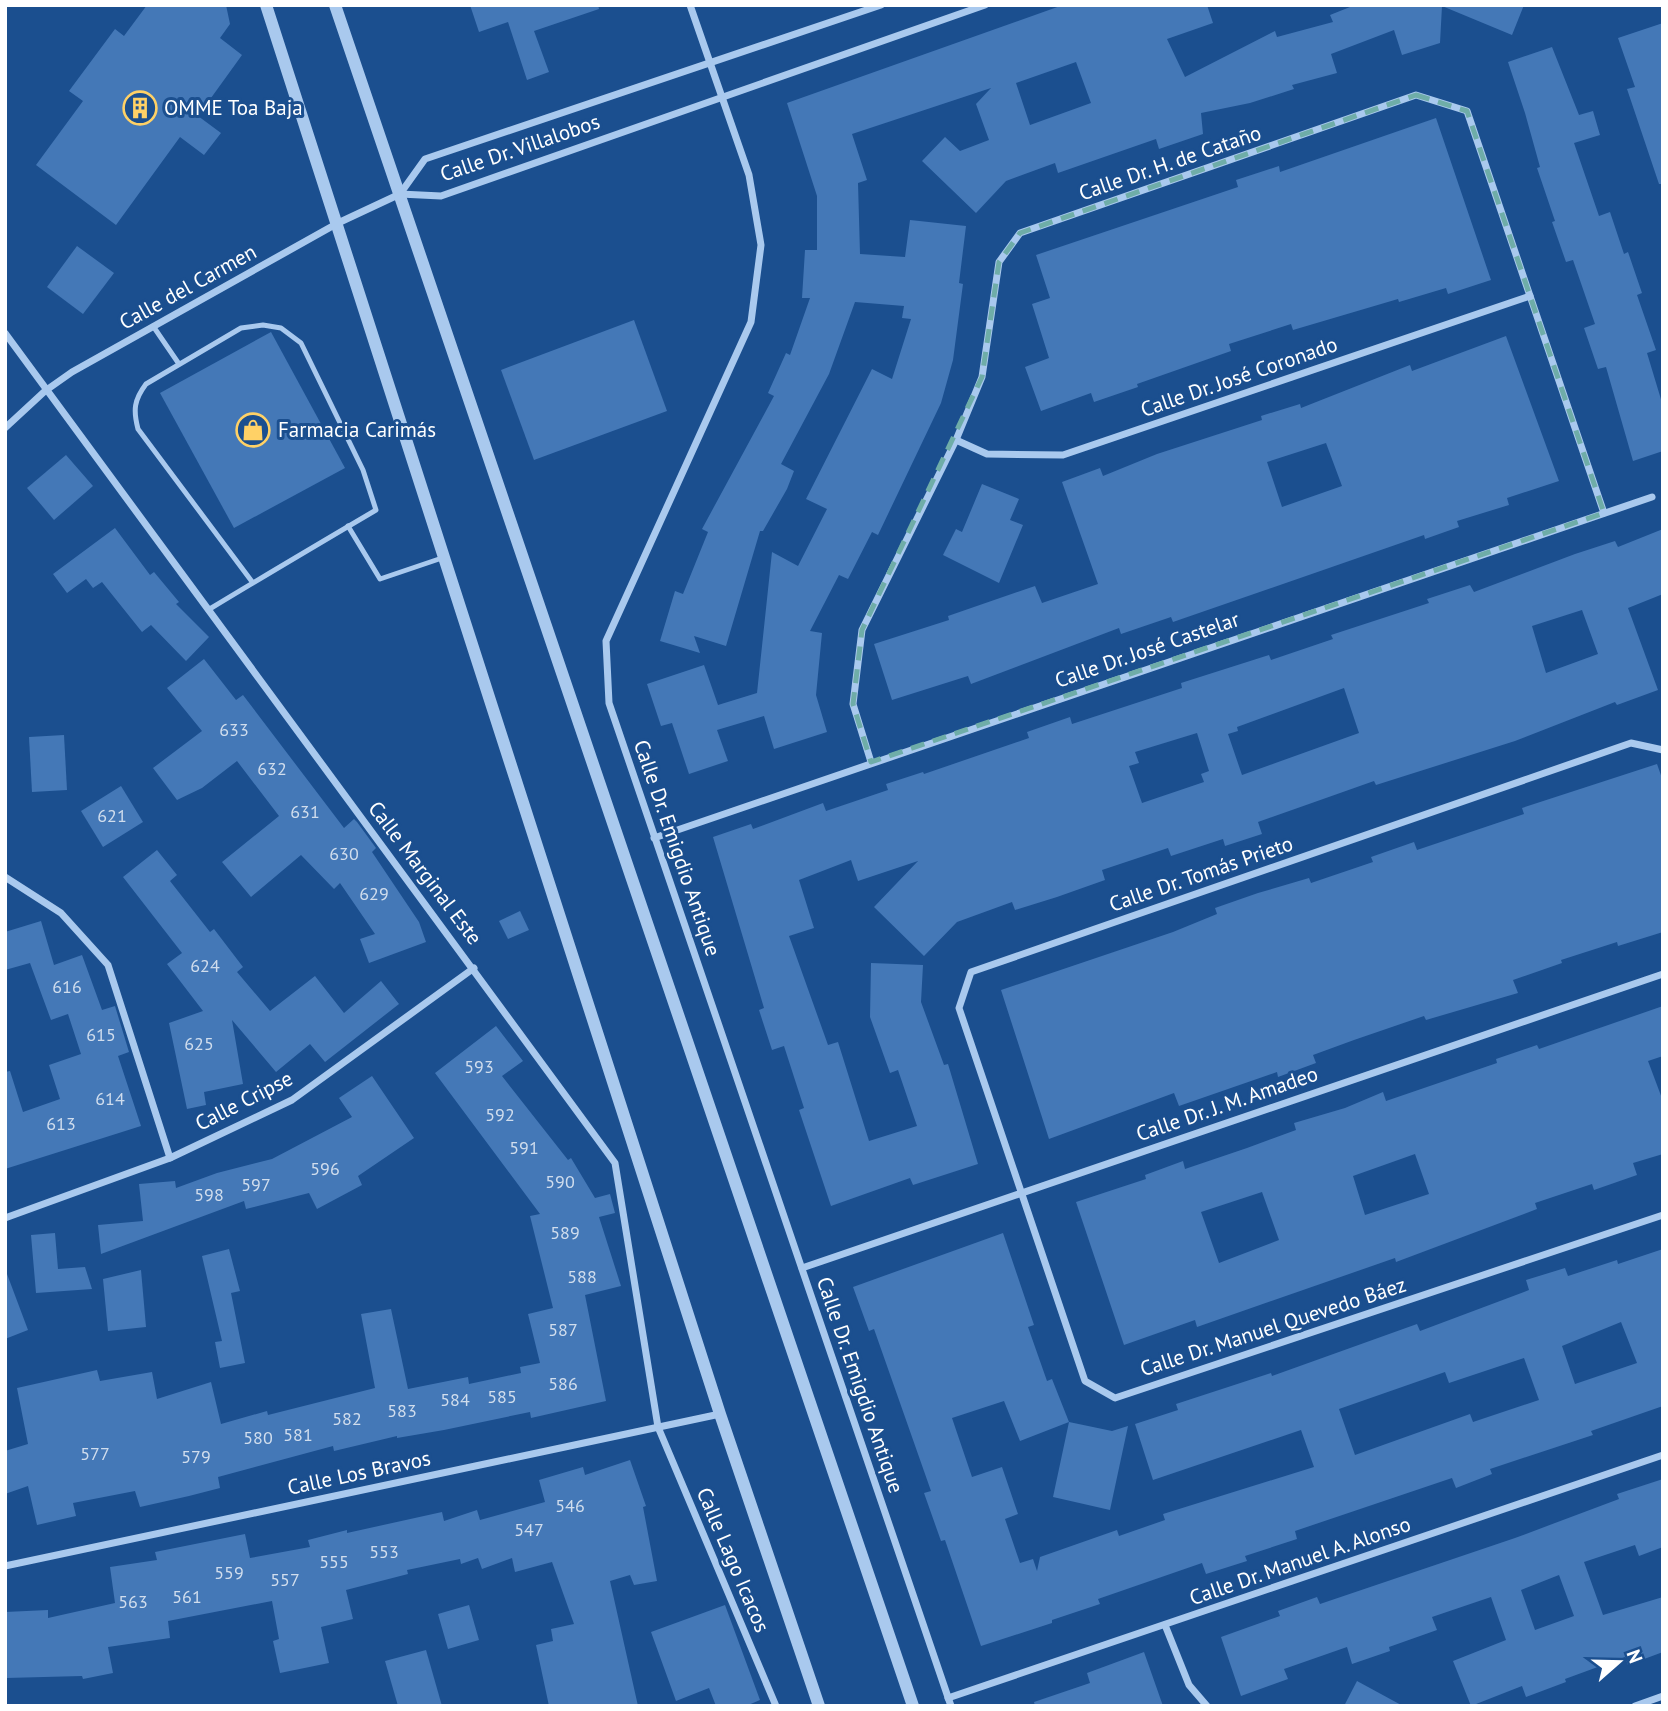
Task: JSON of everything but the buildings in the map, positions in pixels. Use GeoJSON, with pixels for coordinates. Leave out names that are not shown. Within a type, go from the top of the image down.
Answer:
{"type":"FeatureCollection","features":[{"type":"Feature","properties":{"kind":"street"},"geometry":{"type":"LineString","coordinates":[[266,5],[720,1414],[819,1706]]}},
{"type":"Feature","properties":{"kind":"street"},"geometry":{"type":"LineString","coordinates":[[335,5],[913,1706]]}},
{"type":"Feature","properties":{"kind":"street","name":"Calle Dr. Emigdio Antique"},"geometry":{"type":"LineString","coordinates":[[690,5],[749,175],[761,245],[751,322],[606,641],[609,703],[949,1702]]}},
{"type":"Feature","properties":{"kind":"street","name":"Calle Dr. Villalobos"},"geometry":{"type":"LineString","coordinates":[[400,194],[425,159],[881,5]]}},
{"type":"Feature","properties":{"kind":"street","name":"Calle Dr. Villalobos"},"geometry":{"type":"LineString","coordinates":[[400,194],[441,196],[985,5]]}},
{"type":"Feature","properties":{"kind":"street","name":"Calle Dr. H. de Cataño"},"geometry":{"type":"LineString","coordinates":[[871,762],[853,704],[862,630],[956,440],[982,377],[999,262],[1020,233],[1416,95],[1467,111],[1604,513]]}},
{"type":"Feature","properties":{"kind":"street","name":"Calle del Carmen"},"geometry":{"type":"LineString","coordinates":[[5,428],[45,390],[153,326],[338,223],[400,194]]}},
{"type":"Feature","properties":{"kind":"street","name":"Calle Dr. José Coronado"},"geometry":{"type":"LineString","coordinates":[[956,440],[987,454],[1063,455],[1530,296]]}},
{"type":"Feature","properties":{"kind":"street","name":"Calle Marginal Este"},"geometry":{"type":"LineString","coordinates":[[5,333],[615,1163],[658,1427]]}},
{"type":"Feature","properties":{"kind":"street","name":"Calle Dr. José Castelar"},"geometry":{"type":"LineString","coordinates":[[654,838],[1652,497]]}},
{"type":"Feature","properties":{"kind":"street","name":"Calle Dr. Tomás Prieto"},"geometry":{"type":"LineString","coordinates":[[1020,1193],[959,1008],[971,972],[1631,743],[1663,750]]}},
{"type":"Feature","properties":{"kind":"street"},"geometry":{"type":"LineString","coordinates":[[5,877],[61,913],[108,965],[170,1158]]}},
{"type":"Feature","properties":{"kind":"street","name":"Calle Cripse"},"geometry":{"type":"LineString","coordinates":[[5,1218],[170,1158],[292,1100],[474,968]]}},
{"type":"Feature","properties":{"kind":"street","name":"Calle Dr. J. M. Amadeo"},"geometry":{"type":"LineString","coordinates":[[802,1268],[1663,974]]}},
{"type":"Feature","properties":{"kind":"street","name":"Calle Dr. Manuel Quevedo Báez"},"geometry":{"type":"LineString","coordinates":[[1020,1193],[1085,1381],[1115,1398],[1663,1216]]}},
{"type":"Feature","properties":{"kind":"street","name":"Calle Los Bravos"},"geometry":{"type":"LineString","coordinates":[[5,1566],[720,1414]]}},
{"type":"Feature","properties":{"kind":"street","name":"Calle Lago Icacos"},"geometry":{"type":"LineString","coordinates":[[658,1427],[776,1706]]}},
{"type":"Feature","properties":{"kind":"street","name":"Calle Dr. Manuel A. Alonso"},"geometry":{"type":"LineString","coordinates":[[949,1702],[1165,1625],[1663,1455]]}},
{"type":"Feature","properties":{"kind":"street"},"geometry":{"type":"LineString","coordinates":[[1165,1625],[1189,1685],[1207,1706]]}},
{"type":"Feature","properties":{"kind":"street"},"geometry":{"type":"LineString","coordinates":[[1635,1706],[1663,1696]]}},
{"type":"Feature","properties":{"kind":"lane"},"geometry":{"type":"LineString","coordinates":[[208,610],[376,510],[363,470],[301,343],[281,328],[262,325],[241,328],[146,384],[136,397],[134,413],[138,429],[253,583]]}},
{"type":"Feature","properties":{"kind":"lane"},"geometry":{"type":"LineString","coordinates":[[153,326],[179,364]]}},
{"type":"Feature","properties":{"kind":"lane"},"geometry":{"type":"LineString","coordinates":[[348,526],[380,579],[445,557]]}},
{"type":"Feature","properties":{"kind":"highlighted area"},"geometry":{"type":"Polygon","coordinates":[[[1416,95],[1467,111],[1604,513],[871,762],[853,704],[862,630],[982,377],[999,262],[1020,233],[1416,95]]]}},
{"type":"Feature","properties":{"kind":"place","name":"OMME Toa Baja"},"geometry":{"type":"Point","coordinates":[140,108]}},
{"type":"Feature","properties":{"kind":"place","name":"Farmacia Carimás"},"geometry":{"type":"Point","coordinates":[253,430]}}]}
